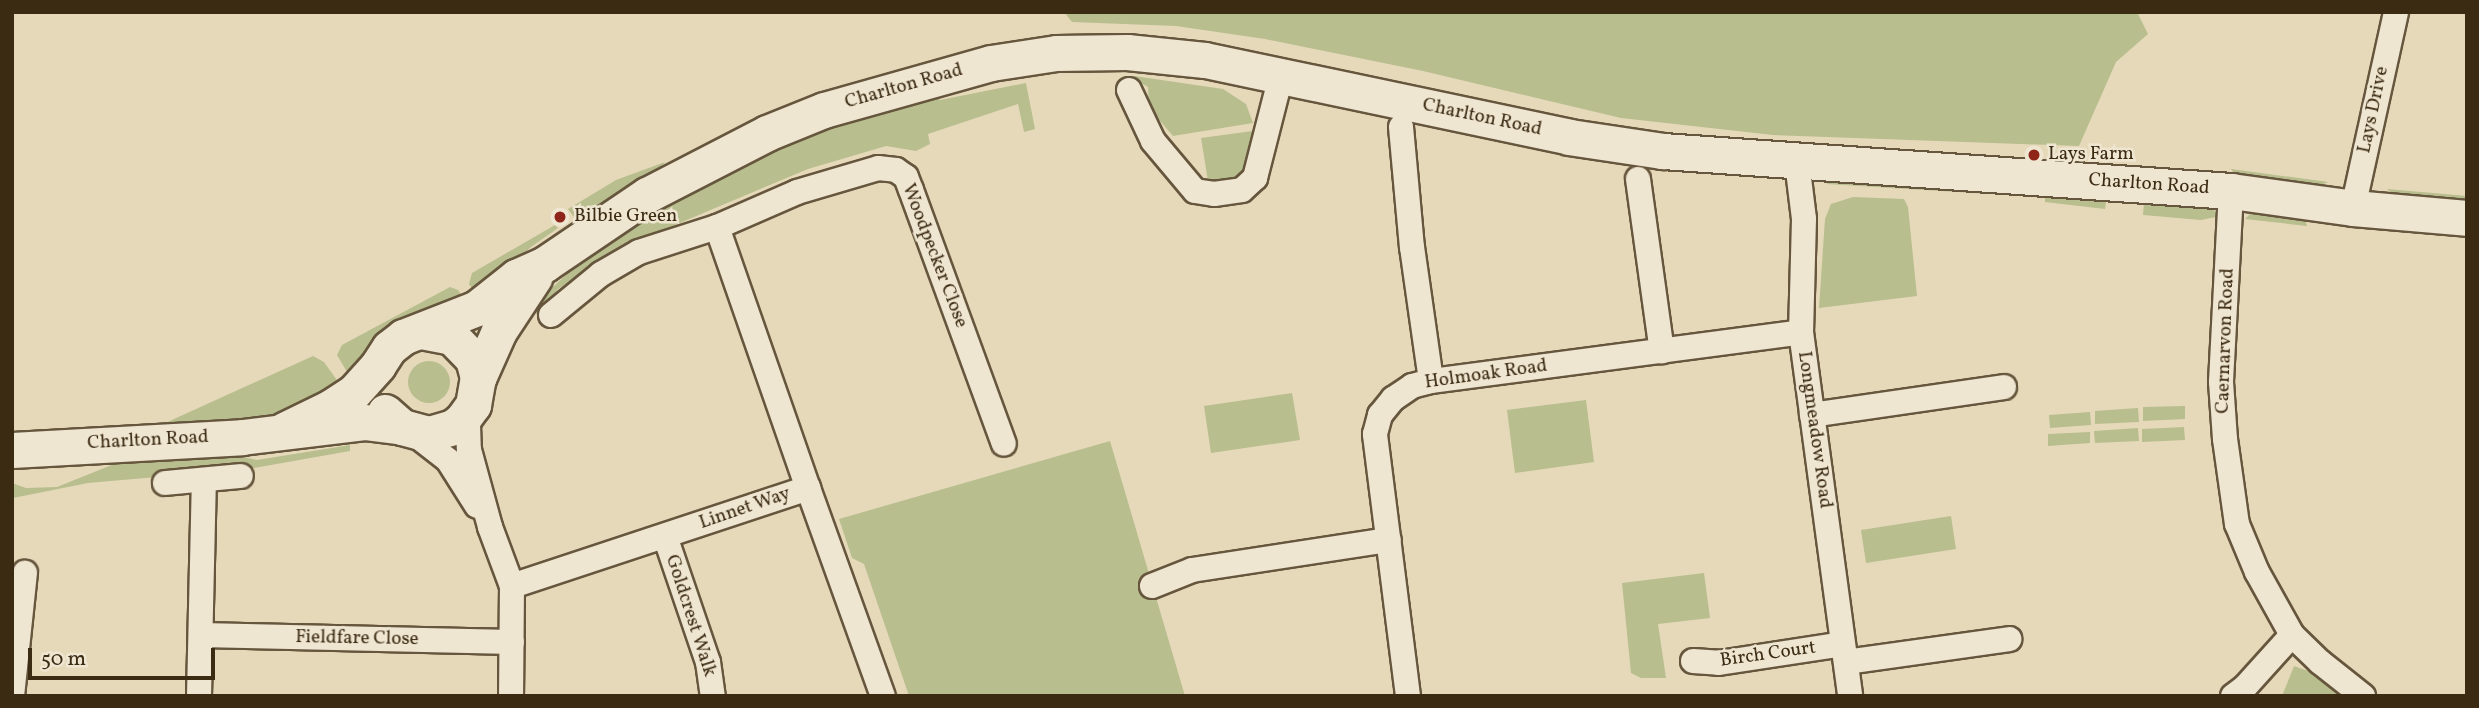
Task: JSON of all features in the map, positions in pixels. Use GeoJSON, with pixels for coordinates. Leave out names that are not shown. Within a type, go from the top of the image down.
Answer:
{"type":"FeatureCollection","features":[{"type":"Feature","properties":{"kind":"street","name":"Lays Drive"},"geometry":{"type":"LineString","coordinates":[[2353,208],[2396,12]]}},
{"type":"Feature","properties":{"kind":"street","name":"Charlton Road"},"geometry":{"type":"LineString","coordinates":[[284,430],[331,408],[354,392],[389,348],[402,337],[477,308],[516,277],[545,264],[647,195],[767,133],[824,110],[991,63],[1056,53],[1127,52],[1205,60],[1569,137],[1663,152],[2231,191],[2353,208],[2467,218]]}},
{"type":"Feature","properties":{"kind":"street"},"geometry":{"type":"LineString","coordinates":[[1129,90],[1153,141],[1195,191],[1214,194],[1242,190],[1255,178],[1282,76]]}},
{"type":"Feature","properties":{"kind":"street"},"geometry":{"type":"LineString","coordinates":[[1401,127],[1412,247],[1431,381]]}},
{"type":"Feature","properties":{"kind":"street","name":"Longmeadow Road"},"geometry":{"type":"LineString","coordinates":[[1797,162],[1804,219],[1801,332],[1850,696]]}},
{"type":"Feature","properties":{"kind":"street","name":"Woodpecker Close"},"geometry":{"type":"LineString","coordinates":[[551,316],[601,274],[639,252],[718,227],[797,192],[878,168],[896,170],[906,177],[1004,444]]}},
{"type":"Feature","properties":{"kind":"street"},"geometry":{"type":"LineString","coordinates":[[1638,179],[1662,351]]}},
{"type":"Feature","properties":{"kind":"street","name":"Caernarvon Road"},"geometry":{"type":"LineString","coordinates":[[2231,191],[2221,382],[2225,439],[2238,524],[2257,572],[2292,635],[2320,662],[2364,696]]}},
{"type":"Feature","properties":{"kind":"street"},"geometry":{"type":"LineString","coordinates":[[718,227],[808,488]]}},
{"type":"Feature","properties":{"kind":"street","name":"Charlton Road"},"geometry":{"type":"LineString","coordinates":[[12,450],[242,437],[364,422],[429,434],[453,427],[476,392],[512,308],[545,264]]}},
{"type":"Feature","properties":{"kind":"street"},"geometry":{"type":"LineString","coordinates":[[421,331],[439,332],[452,337],[473,359],[476,392],[468,425],[469,450],[490,527],[512,586],[511,696]]}},
{"type":"Feature","properties":{"kind":"street","name":"Holmoak Road"},"geometry":{"type":"LineString","coordinates":[[1409,696],[1375,435],[1380,415],[1392,398],[1412,386],[1431,381],[1801,332]]}},
{"type":"Feature","properties":{"kind":"street"},"geometry":{"type":"LineString","coordinates":[[378,365],[376,387],[387,415],[448,460],[490,527]]}},
{"type":"Feature","properties":{"kind":"street"},"geometry":{"type":"LineString","coordinates":[[1812,415],[2004,387]]}},
{"type":"Feature","properties":{"kind":"street"},"geometry":{"type":"LineString","coordinates":[[165,483],[241,476]]}},
{"type":"Feature","properties":{"kind":"street"},"geometry":{"type":"LineString","coordinates":[[199,696],[204,480]]}},
{"type":"Feature","properties":{"kind":"street","name":"Linnet Way"},"geometry":{"type":"LineString","coordinates":[[512,586],[808,488],[883,696]]}},
{"type":"Feature","properties":{"kind":"street","name":"Goldcrest Walk"},"geometry":{"type":"LineString","coordinates":[[665,536],[708,662],[713,696]]}},
{"type":"Feature","properties":{"kind":"street"},"geometry":{"type":"LineString","coordinates":[[1152,586],[1192,570],[1389,540]]}},
{"type":"Feature","properties":{"kind":"street"},"geometry":{"type":"LineString","coordinates":[[12,696],[25,573]]}},
{"type":"Feature","properties":{"kind":"street","name":"Fieldfare Close"},"geometry":{"type":"LineString","coordinates":[[202,635],[512,642]]}},
{"type":"Feature","properties":{"kind":"street"},"geometry":{"type":"LineString","coordinates":[[2233,696],[2245,687],[2292,635]]}},
{"type":"Feature","properties":{"kind":"street","name":"Birch Court"},"geometry":{"type":"LineString","coordinates":[[1693,661],[1718,663],[2010,639]]}},
{"type":"Feature","properties":{"kind":"green space"},"geometry":{"type":"Polygon","coordinates":[[[1064,12],[2137,12],[2148,34],[2116,62],[2079,146],[1773,135],[1621,118],[1423,71],[1265,39],[1176,26],[1072,22],[1064,12]]]}},
{"type":"Feature","properties":{"kind":"green space"},"geometry":{"type":"Polygon","coordinates":[[[1134,76],[1223,89],[1246,104],[1253,123],[1173,136],[1149,108],[1148,87],[1134,79],[1134,76]]]}},
{"type":"Feature","properties":{"kind":"green space"},"geometry":{"type":"Polygon","coordinates":[[[1026,83],[1035,129],[1024,132],[1018,104],[928,134],[930,144],[916,151],[886,146],[808,169],[625,246],[558,289],[537,315],[534,311],[553,287],[603,241],[632,221],[777,143],[857,116],[934,95],[940,100],[1026,83]]]}},
{"type":"Feature","properties":{"kind":"green space"},"geometry":{"type":"Polygon","coordinates":[[[1260,130],[1253,164],[1237,182],[1212,184],[1208,181],[1201,138],[1260,130]]]}},
{"type":"Feature","properties":{"kind":"green space"},"geometry":{"type":"Polygon","coordinates":[[[665,162],[653,176],[638,186],[574,217],[568,209],[616,180],[665,162]]]}},
{"type":"Feature","properties":{"kind":"green space"},"geometry":{"type":"Polygon","coordinates":[[[2231,169],[2328,182],[2313,188],[2235,175],[2231,169]]]}},
{"type":"Feature","properties":{"kind":"green space"},"geometry":{"type":"Polygon","coordinates":[[[1829,178],[2000,188],[1996,194],[1989,194],[1827,184],[1829,178]]]}},
{"type":"Feature","properties":{"kind":"green space"},"geometry":{"type":"Polygon","coordinates":[[[2387,189],[2467,196],[2467,205],[2394,195],[2387,189]]]}},
{"type":"Feature","properties":{"kind":"green space"},"geometry":{"type":"Polygon","coordinates":[[[2098,195],[2106,202],[2105,209],[2045,202],[2045,197],[2093,201],[2098,195]]]}},
{"type":"Feature","properties":{"kind":"green space"},"geometry":{"type":"Polygon","coordinates":[[[1853,197],[1904,199],[1908,207],[1917,296],[1819,308],[1825,219],[1831,204],[1853,197]]]}},
{"type":"Feature","properties":{"kind":"green space"},"geometry":{"type":"Polygon","coordinates":[[[2144,203],[2208,206],[2216,212],[2216,217],[2201,220],[2143,215],[2144,203]]]}},
{"type":"Feature","properties":{"kind":"green space"},"geometry":{"type":"Polygon","coordinates":[[[2257,207],[2304,216],[2307,226],[2245,219],[2257,207]]]}},
{"type":"Feature","properties":{"kind":"green space"},"geometry":{"type":"Polygon","coordinates":[[[555,225],[558,228],[531,247],[477,297],[469,284],[472,273],[555,225]]]}},
{"type":"Feature","properties":{"kind":"green space"},"geometry":{"type":"Polygon","coordinates":[[[450,287],[458,290],[466,303],[353,382],[337,355],[342,345],[450,287]]]}},
{"type":"Feature","properties":{"kind":"green space"},"geometry":{"type":"Polygon","coordinates":[[[313,356],[324,362],[344,390],[297,415],[161,429],[163,424],[313,356]]]}},
{"type":"Feature","properties":{"kind":"green space"},"geometry":{"type":"Polygon","coordinates":[[[429,361],[444,367],[450,382],[444,397],[429,403],[414,397],[408,382],[414,367],[429,361]]]}},
{"type":"Feature","properties":{"kind":"green space"},"geometry":{"type":"Polygon","coordinates":[[[1292,393],[1300,440],[1211,453],[1204,406],[1292,393]]]}},
{"type":"Feature","properties":{"kind":"green space"},"geometry":{"type":"Polygon","coordinates":[[[1586,400],[1594,462],[1515,473],[1507,410],[1586,400]]]}},
{"type":"Feature","properties":{"kind":"green space"},"geometry":{"type":"Polygon","coordinates":[[[2185,406],[2185,419],[2143,421],[2143,407],[2185,406]]]}},
{"type":"Feature","properties":{"kind":"green space"},"geometry":{"type":"Polygon","coordinates":[[[2138,408],[2139,422],[2095,424],[2095,411],[2138,408]]]}},
{"type":"Feature","properties":{"kind":"green space"},"geometry":{"type":"Polygon","coordinates":[[[2090,412],[2091,425],[2050,428],[2049,415],[2090,412]]]}},
{"type":"Feature","properties":{"kind":"green space"},"geometry":{"type":"Polygon","coordinates":[[[2184,427],[2185,440],[2142,442],[2142,429],[2184,427]]]}},
{"type":"Feature","properties":{"kind":"green space"},"geometry":{"type":"Polygon","coordinates":[[[2138,428],[2139,441],[2095,443],[2094,431],[2138,428]]]}},
{"type":"Feature","properties":{"kind":"green space"},"geometry":{"type":"Polygon","coordinates":[[[2090,432],[2090,443],[2048,446],[2048,434],[2090,432]]]}},
{"type":"Feature","properties":{"kind":"green space"},"geometry":{"type":"Polygon","coordinates":[[[1110,441],[1185,696],[909,696],[864,564],[852,558],[839,519],[1110,441]]]}},
{"type":"Feature","properties":{"kind":"green space"},"geometry":{"type":"Polygon","coordinates":[[[350,445],[350,451],[248,469],[88,483],[13,498],[12,506],[12,483],[26,488],[57,487],[119,462],[212,451],[257,460],[350,445]]]}},
{"type":"Feature","properties":{"kind":"green space"},"geometry":{"type":"Polygon","coordinates":[[[1951,516],[1956,549],[1866,563],[1861,530],[1951,516]]]}},
{"type":"Feature","properties":{"kind":"green space"},"geometry":{"type":"Polygon","coordinates":[[[1704,573],[1710,618],[1658,624],[1666,678],[1641,678],[1631,673],[1622,583],[1704,573]]]}},
{"type":"Feature","properties":{"kind":"green space"},"geometry":{"type":"Polygon","coordinates":[[[2294,666],[2311,672],[2344,696],[2282,696],[2294,666]]]}},
{"type":"Feature","properties":{"kind":"place","name":"Lays Farm"},"geometry":{"type":"Point","coordinates":[2034,155]}},
{"type":"Feature","properties":{"kind":"place","name":"Bilbie Green"},"geometry":{"type":"Point","coordinates":[560,217]}}]}
